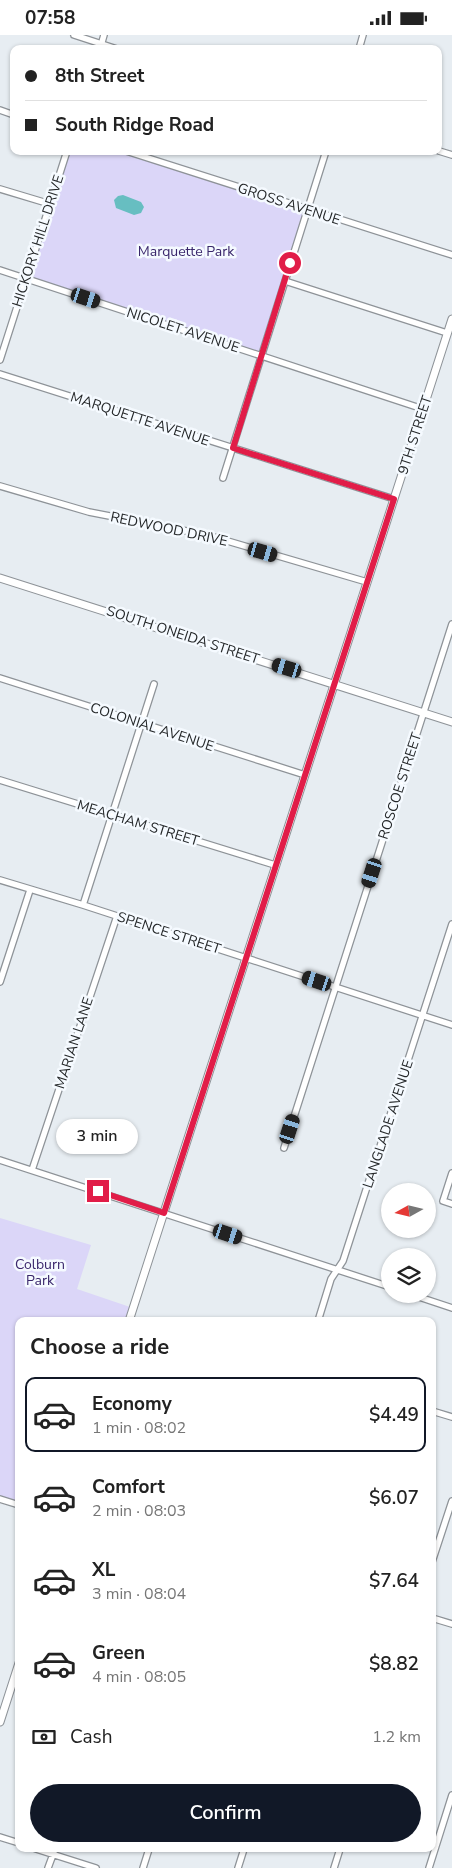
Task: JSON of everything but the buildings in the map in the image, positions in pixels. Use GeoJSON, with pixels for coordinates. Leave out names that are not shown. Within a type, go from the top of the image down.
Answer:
{"type":"FeatureCollection","features":[{"type":"Feature","properties":{"kind":"street"},"geometry":{"type":"LineString","coordinates":[[74,35],[99,45]]}},
{"type":"Feature","properties":{"kind":"street","name":"HICKORY HILL DRIVE"},"geometry":{"type":"LineString","coordinates":[[0,360],[66,155]]}},
{"type":"Feature","properties":{"kind":"street","name":"GROSS AVENUE"},"geometry":{"type":"LineString","coordinates":[[138,155],[452,255]]}},
{"type":"Feature","properties":{"kind":"street"},"geometry":{"type":"LineString","coordinates":[[223,478],[325,155]]}},
{"type":"Feature","properties":{"kind":"street"},"geometry":{"type":"LineString","coordinates":[[0,189],[50,204]]}},
{"type":"Feature","properties":{"kind":"street","name":"NICOLET AVENUE"},"geometry":{"type":"LineString","coordinates":[[0,270],[423,409]]}},
{"type":"Feature","properties":{"kind":"street"},"geometry":{"type":"LineString","coordinates":[[285,281],[448,333]]}},
{"type":"Feature","properties":{"kind":"street","name":"9TH STREET"},"geometry":{"type":"LineString","coordinates":[[130,1317],[452,319]]}},
{"type":"Feature","properties":{"kind":"street","name":"MARQUETTE AVENUE"},"geometry":{"type":"LineString","coordinates":[[0,374],[394,499]]}},
{"type":"Feature","properties":{"kind":"street","name":"REDWOOD DRIVE"},"geometry":{"type":"LineString","coordinates":[[0,486],[89,512],[207,535],[367,582]]}},
{"type":"Feature","properties":{"kind":"street","name":"SOUTH ONEIDA STREET"},"geometry":{"type":"LineString","coordinates":[[0,578],[452,722]]}},
{"type":"Feature","properties":{"kind":"street","name":"ROSCOE STREET"},"geometry":{"type":"LineString","coordinates":[[284,1148],[452,624]]}},
{"type":"Feature","properties":{"kind":"street","name":"COLONIAL AVENUE"},"geometry":{"type":"LineString","coordinates":[[0,678],[304,775]]}},
{"type":"Feature","properties":{"kind":"street"},"geometry":{"type":"LineString","coordinates":[[82,905],[154,684]]}},
{"type":"Feature","properties":{"kind":"street","name":"MEACHAM STREET"},"geometry":{"type":"LineString","coordinates":[[0,780],[275,865]]}},
{"type":"Feature","properties":{"kind":"street","name":"SPENCE STREET"},"geometry":{"type":"LineString","coordinates":[[0,881],[117,916],[452,1025]]}},
{"type":"Feature","properties":{"kind":"street"},"geometry":{"type":"LineString","coordinates":[[0,983],[30,890]]}},
{"type":"Feature","properties":{"kind":"street","name":"MARIAN LANE"},"geometry":{"type":"LineString","coordinates":[[32,1170],[117,916]]}},
{"type":"Feature","properties":{"kind":"street","name":"LANGLADE AVENUE"},"geometry":{"type":"LineString","coordinates":[[319,1317],[331,1279],[343,1261],[452,927]]}},
{"type":"Feature","properties":{"kind":"street"},"geometry":{"type":"LineString","coordinates":[[0,1162],[32,1170],[381,1284]]}},
{"type":"Feature","properties":{"kind":"street"},"geometry":{"type":"LineString","coordinates":[[452,1173],[443,1201],[452,1204]]}},
{"type":"Feature","properties":{"kind":"street"},"geometry":{"type":"LineString","coordinates":[[436,1303],[452,1308]]}},
{"type":"Feature","properties":{"kind":"street"},"geometry":{"type":"LineString","coordinates":[[436,1412],[452,1417]]}},
{"type":"Feature","properties":{"kind":"street"},"geometry":{"type":"LineString","coordinates":[[0,1499],[15,1504]]}},
{"type":"Feature","properties":{"kind":"street"},"geometry":{"type":"LineString","coordinates":[[436,1549],[452,1501]]}},
{"type":"Feature","properties":{"kind":"street"},"geometry":{"type":"LineString","coordinates":[[436,1619],[452,1624]]}},
{"type":"Feature","properties":{"kind":"street"},"geometry":{"type":"LineString","coordinates":[[0,1722],[15,1675]]}},
{"type":"Feature","properties":{"kind":"street"},"geometry":{"type":"LineString","coordinates":[[436,1846],[452,1795]]}},
{"type":"Feature","properties":{"kind":"street"},"geometry":{"type":"LineString","coordinates":[[0,1837],[15,1842]]}},
{"type":"Feature","properties":{"kind":"street"},"geometry":{"type":"LineString","coordinates":[[48,1868],[54,1852]]}},
{"type":"Feature","properties":{"kind":"street"},"geometry":{"type":"LineString","coordinates":[[56,1852],[96,1868]]}},
{"type":"Feature","properties":{"kind":"street"},"geometry":{"type":"LineString","coordinates":[[143,1868],[148,1852]]}},
{"type":"Feature","properties":{"kind":"street"},"geometry":{"type":"LineString","coordinates":[[238,1868],[243,1852]]}},
{"type":"Feature","properties":{"kind":"street"},"geometry":{"type":"LineString","coordinates":[[334,1868],[339,1852]]}},
{"type":"Feature","properties":{"kind":"street"},"geometry":{"type":"LineString","coordinates":[[429,1868],[434,1852]]}},
{"type":"Feature","properties":{"kind":"green space","name":"Marquette Park"},"geometry":{"type":"Polygon","coordinates":[[[66,155],[138,155],[308,210],[261,356],[26,278],[66,155]]]}},
{"type":"Feature","properties":{"kind":"green space","name":"Colburn Park"},"geometry":{"type":"Polygon","coordinates":[[[0,1218],[91,1245],[77,1289],[133,1308],[130,1317],[15,1317],[15,1504],[0,1499],[0,1218]]]}},
{"type":"Feature","properties":{"kind":"water"},"geometry":{"type":"Polygon","coordinates":[[[123,195],[141,202],[144,207],[141,213],[134,215],[116,208],[114,200],[118,196],[123,195]]]}},
{"type":"Feature","properties":{"kind":"route"},"geometry":{"type":"LineString","coordinates":[[98,1191],[164,1213],[394,499],[233,448],[290,263]]}}]}
